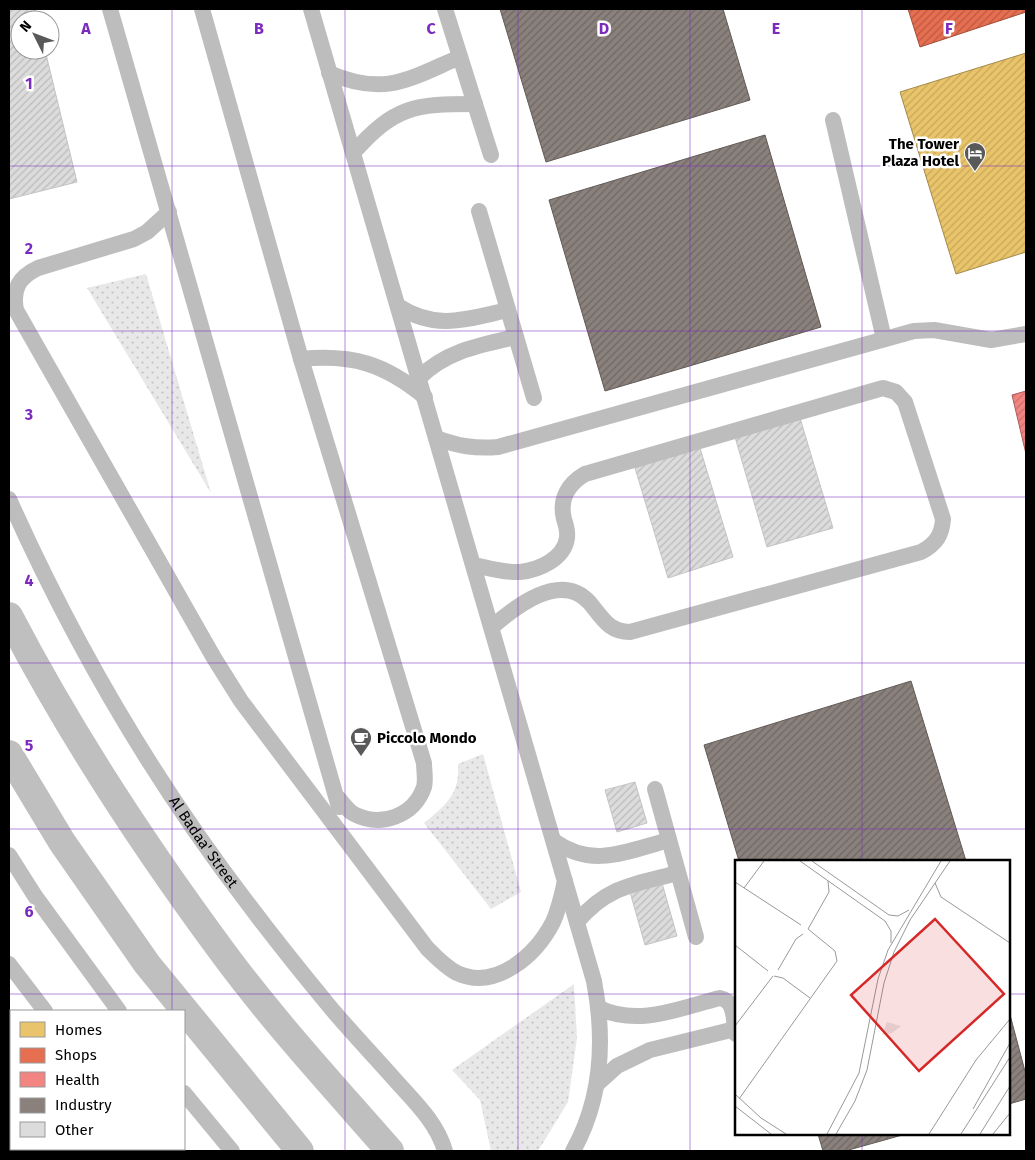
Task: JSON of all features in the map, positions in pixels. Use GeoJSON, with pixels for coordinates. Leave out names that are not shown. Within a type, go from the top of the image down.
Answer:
{"type":"FeatureCollection","features":[{"type":"Feature","properties":{"kind":"main road"},"geometry":{"type":"LineString","coordinates":[[9,616],[50,695],[134,828],[226,956],[325,1077],[390,1151]]}},
{"type":"Feature","properties":{"kind":"main road"},"geometry":{"type":"LineString","coordinates":[[9,754],[62,842],[147,964],[185,1010]]}},
{"type":"Feature","properties":{"kind":"main road"},"geometry":{"type":"LineString","coordinates":[[185,1010],[300,1151]]}},
{"type":"Feature","properties":{"kind":"lane"},"geometry":{"type":"LineString","coordinates":[[110,9],[338,798],[342,836]]}},
{"type":"Feature","properties":{"kind":"lane"},"geometry":{"type":"LineString","coordinates":[[202,9],[302,359],[424,764],[424,786],[413,805],[396,818],[374,821],[353,813],[338,798]]}},
{"type":"Feature","properties":{"kind":"lane"},"geometry":{"type":"LineString","coordinates":[[311,9],[565,879],[599,1008],[601,1046],[597,1084],[589,1114],[573,1151]]}},
{"type":"Feature","properties":{"kind":"lane"},"geometry":{"type":"LineString","coordinates":[[445,9],[491,155]]}},
{"type":"Feature","properties":{"kind":"lane"},"geometry":{"type":"LineString","coordinates":[[329,72],[362,84],[392,84],[460,57]]}},
{"type":"Feature","properties":{"kind":"lane"},"geometry":{"type":"LineString","coordinates":[[353,153],[383,122],[398,113],[432,104],[475,104]]}},
{"type":"Feature","properties":{"kind":"lane"},"geometry":{"type":"LineString","coordinates":[[833,120],[884,339]]}},
{"type":"Feature","properties":{"kind":"lane"},"geometry":{"type":"LineString","coordinates":[[479,211],[534,398]]}},
{"type":"Feature","properties":{"kind":"lane"},"geometry":{"type":"LineString","coordinates":[[169,212],[159,223],[134,239],[38,268],[26,274],[17,284],[14,297],[16,310],[227,680],[427,948],[442,964],[457,973],[475,978],[492,976],[501,973],[527,957],[542,940],[553,921],[561,900],[565,879]]}},
{"type":"Feature","properties":{"kind":"lane"},"geometry":{"type":"LineString","coordinates":[[398,306],[426,320],[440,322],[456,321],[508,310]]}},
{"type":"Feature","properties":{"kind":"lane"},"geometry":{"type":"LineString","coordinates":[[436,438],[456,445],[477,449],[498,447],[884,339],[924,330],[991,340],[1026,334]]}},
{"type":"Feature","properties":{"kind":"lane"},"geometry":{"type":"LineString","coordinates":[[419,378],[428,369],[451,354],[466,348],[516,337]]}},
{"type":"Feature","properties":{"kind":"lane"},"geometry":{"type":"LineString","coordinates":[[302,359],[328,356],[355,359],[380,367],[404,380],[424,397]]}},
{"type":"Feature","properties":{"kind":"lane"},"geometry":{"type":"LineString","coordinates":[[474,565],[520,572],[547,563],[559,555],[567,537],[562,507],[564,497],[569,487],[586,474],[883,388],[896,392],[905,402],[943,519],[938,539],[931,547],[921,552],[630,632],[619,632],[610,628],[583,596],[564,591],[545,593],[527,600],[492,627]]}},
{"type":"Feature","properties":{"kind":"lane","name":"Al Badaa' Street"},"geometry":{"type":"LineString","coordinates":[[9,499],[31,548],[95,670],[166,787],[245,900],[324,1000],[422,1110],[438,1132],[445,1151]]}},
{"type":"Feature","properties":{"kind":"lane"},"geometry":{"type":"LineString","coordinates":[[655,789],[696,937]]}},
{"type":"Feature","properties":{"kind":"lane"},"geometry":{"type":"LineString","coordinates":[[554,841],[567,850],[582,856],[597,857],[669,840]]}},
{"type":"Feature","properties":{"kind":"lane"},"geometry":{"type":"LineString","coordinates":[[9,855],[41,903],[118,1010]]}},
{"type":"Feature","properties":{"kind":"lane"},"geometry":{"type":"LineString","coordinates":[[577,922],[594,903],[616,889],[678,872]]}},
{"type":"Feature","properties":{"kind":"lane"},"geometry":{"type":"LineString","coordinates":[[9,964],[44,1010]]}},
{"type":"Feature","properties":{"kind":"lane"},"geometry":{"type":"LineString","coordinates":[[599,1008],[612,1014],[631,1017],[650,1016],[720,998],[725,999],[732,1006],[735,1026]]}},
{"type":"Feature","properties":{"kind":"lane"},"geometry":{"type":"LineString","coordinates":[[597,1084],[617,1066],[650,1050],[735,1032]]}},
{"type":"Feature","properties":{"kind":"lane"},"geometry":{"type":"LineString","coordinates":[[185,1094],[232,1151]]}},
{"type":"Feature","properties":{"kind":"shaded area"},"geometry":{"type":"Polygon","coordinates":[[[146,274],[211,493],[87,288],[146,274]]]}},
{"type":"Feature","properties":{"kind":"shaded area"},"geometry":{"type":"Polygon","coordinates":[[[483,754],[521,892],[491,909],[424,823],[450,798],[457,783],[458,764],[483,754]]]}},
{"type":"Feature","properties":{"kind":"shaded area"},"geometry":{"type":"Polygon","coordinates":[[[574,984],[577,1038],[568,1102],[538,1151],[491,1151],[480,1100],[452,1070],[574,984]]]}},
{"type":"Feature","properties":{"kind":"building: Homes","name":"The Tower Plaza Hotel"},"geometry":{"type":"Polygon","coordinates":[[[1026,53],[1026,252],[956,274],[900,92],[1026,53]]]}},
{"type":"Feature","properties":{"kind":"building: Shops"},"geometry":{"type":"Polygon","coordinates":[[[908,9],[1026,9],[1026,12],[920,47],[908,9]]]}},
{"type":"Feature","properties":{"kind":"building: Health"},"geometry":{"type":"Polygon","coordinates":[[[1026,391],[1026,454],[1012,395],[1026,391]]]}},
{"type":"Feature","properties":{"kind":"building: Industry"},"geometry":{"type":"Polygon","coordinates":[[[500,9],[723,9],[750,100],[546,162],[500,9]]]}},
{"type":"Feature","properties":{"kind":"building: Industry"},"geometry":{"type":"Polygon","coordinates":[[[765,135],[821,327],[605,391],[549,200],[765,135]]]}},
{"type":"Feature","properties":{"kind":"building: Industry"},"geometry":{"type":"Polygon","coordinates":[[[911,681],[966,860],[739,860],[704,745],[911,681]]]}},
{"type":"Feature","properties":{"kind":"building: Industry"},"geometry":{"type":"Polygon","coordinates":[[[1010,1015],[1026,1075],[1026,1099],[1010,1104],[1010,1015]]]}},
{"type":"Feature","properties":{"kind":"building: Industry"},"geometry":{"type":"Polygon","coordinates":[[[818,1135],[902,1135],[845,1151],[823,1151],[818,1135]]]}},
{"type":"Feature","properties":{"kind":"building: Other"},"geometry":{"type":"Polygon","coordinates":[[[9,9],[35,9],[10,10],[10,60],[47,60],[77,182],[9,199],[9,9]]]}},
{"type":"Feature","properties":{"kind":"building: Other"},"geometry":{"type":"Polygon","coordinates":[[[800,418],[833,528],[767,547],[735,437],[800,418]]]}},
{"type":"Feature","properties":{"kind":"building: Other"},"geometry":{"type":"Polygon","coordinates":[[[700,448],[733,557],[668,578],[635,468],[700,448]]]}},
{"type":"Feature","properties":{"kind":"building: Other"},"geometry":{"type":"Polygon","coordinates":[[[635,782],[647,823],[617,832],[605,790],[635,782]]]}},
{"type":"Feature","properties":{"kind":"building: Other"},"geometry":{"type":"Polygon","coordinates":[[[662,883],[677,936],[645,945],[630,892],[662,883]]]}},
{"type":"Feature","properties":{"kind":"place","name":"The Tower Plaza Hotel"},"geometry":{"type":"Point","coordinates":[975,172]}},
{"type":"Feature","properties":{"kind":"place","name":"Piccolo Mondo"},"geometry":{"type":"Point","coordinates":[361,757]}}]}
